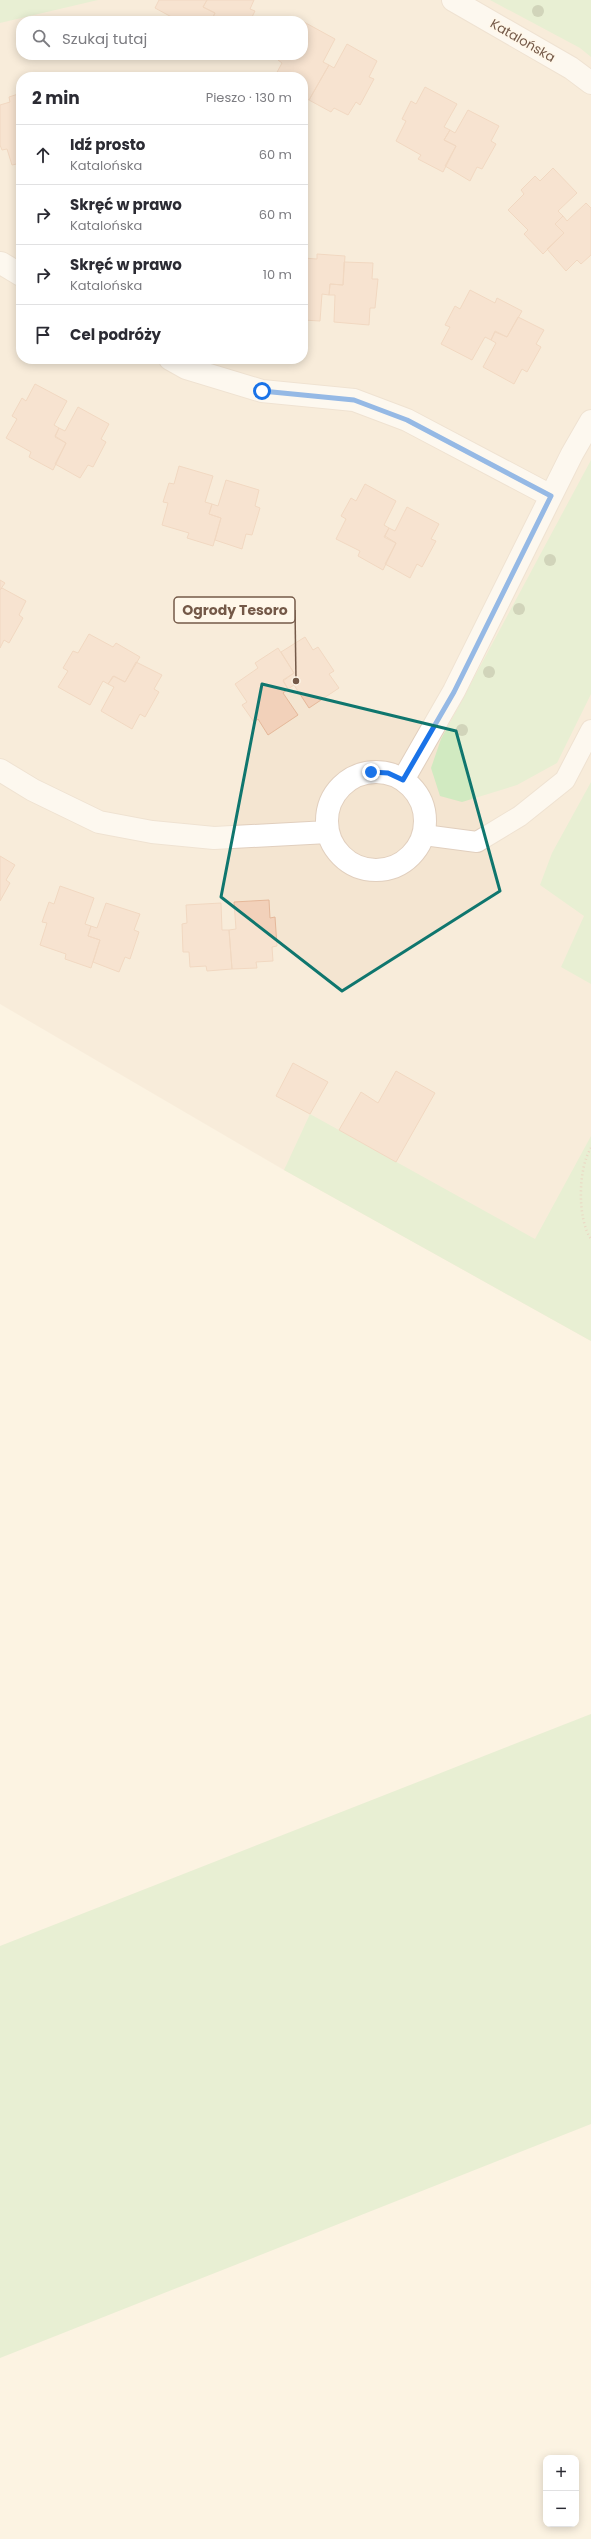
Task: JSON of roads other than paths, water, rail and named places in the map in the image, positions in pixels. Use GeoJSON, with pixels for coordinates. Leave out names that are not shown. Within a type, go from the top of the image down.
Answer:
{"type":"FeatureCollection","features":[{"type":"Feature","properties":{"kind":"street","name":"Katalońska"},"geometry":{"type":"LineString","coordinates":[[453,0],[571,68],[591,83]]}},
{"type":"Feature","properties":{"kind":"street"},"geometry":{"type":"LineString","coordinates":[[1,263],[16,272]]}},
{"type":"Feature","properties":{"kind":"street"},"geometry":{"type":"LineString","coordinates":[[179,364],[186,368],[262,391],[361,403],[407,420],[551,496]]}},
{"type":"Feature","properties":{"kind":"street"},"geometry":{"type":"LineString","coordinates":[[403,780],[454,692],[551,496],[591,421]]}},
{"type":"Feature","properties":{"kind":"street"},"geometry":{"type":"LineString","coordinates":[[0,770],[33,790],[99,822],[152,832],[214,838],[328,832]]}},
{"type":"Feature","properties":{"kind":"street"},"geometry":{"type":"LineString","coordinates":[[371,772],[388,773],[403,780],[415,790],[422,804],[426,819],[424,835],[417,849],[406,861],[393,868],[376,871],[360,868],[345,860],[334,848],[328,832],[329,810],[332,800],[341,786],[355,777],[371,772]]}},
{"type":"Feature","properties":{"kind":"lane"},"geometry":{"type":"LineString","coordinates":[[424,835],[477,842],[520,816],[565,780],[591,730]]}},
{"type":"Feature","properties":{"kind":"place","name":"Ogrody Tesoro"},"geometry":{"type":"Point","coordinates":[296,681]}}]}
